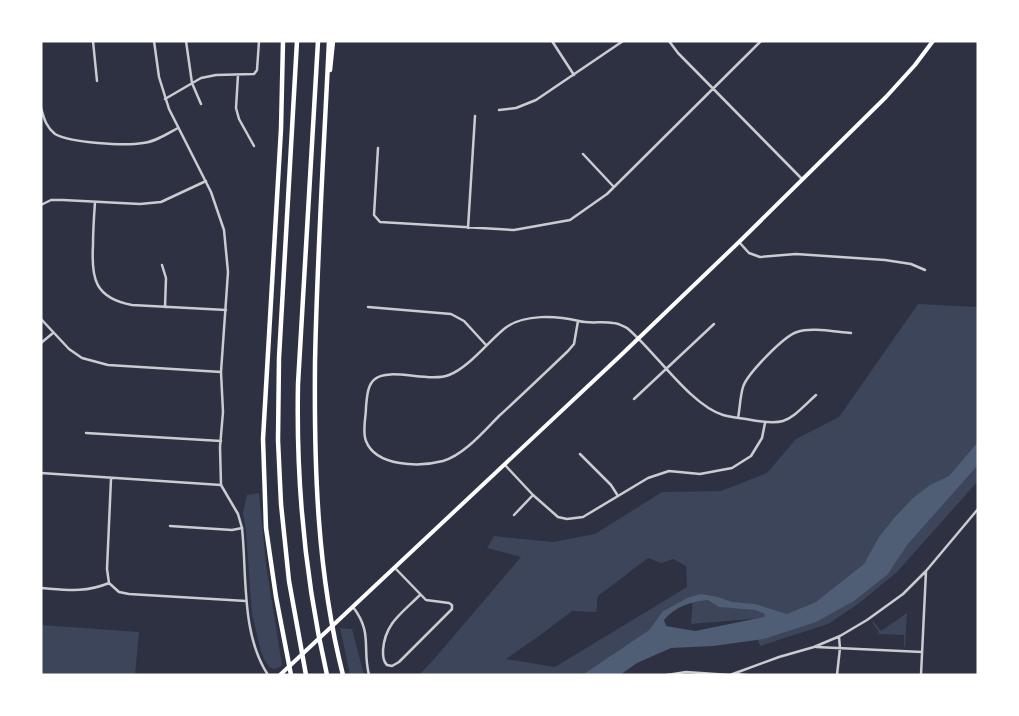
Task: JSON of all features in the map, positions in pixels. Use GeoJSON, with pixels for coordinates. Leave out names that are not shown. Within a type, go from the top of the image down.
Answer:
{"type":"FeatureCollection","features":[{"type":"Feature","properties":{"kind":"highway"},"geometry":{"type":"LineString","coordinates":[[283,41],[263,439],[266,528],[291,675]]}},
{"type":"Feature","properties":{"kind":"highway"},"geometry":{"type":"LineString","coordinates":[[297,41],[286,223],[278,406],[281,504],[289,581],[306,675]]}},
{"type":"Feature","properties":{"kind":"highway"},"geometry":{"type":"LineString","coordinates":[[318,41],[298,406],[301,507],[309,578],[327,675]]}},
{"type":"Feature","properties":{"kind":"highway"},"geometry":{"type":"LineString","coordinates":[[329,41],[316,320],[314,440],[319,523],[328,601],[343,675]]}},
{"type":"Feature","properties":{"kind":"highway"},"geometry":{"type":"LineString","coordinates":[[325,132],[333,41]]}},
{"type":"Feature","properties":{"kind":"main road"},"geometry":{"type":"LineString","coordinates":[[280,675],[396,568],[739,242],[891,91],[915,65],[933,41]]}},
{"type":"Feature","properties":{"kind":"street"},"geometry":{"type":"LineString","coordinates":[[93,41],[98,81]]}},
{"type":"Feature","properties":{"kind":"street"},"geometry":{"type":"LineString","coordinates":[[154,41],[159,77],[166,99],[178,128],[206,181],[224,230],[228,272],[221,372],[223,412],[221,485],[238,514],[242,528],[247,601],[253,641],[268,675]]}},
{"type":"Feature","properties":{"kind":"street"},"geometry":{"type":"LineString","coordinates":[[186,41],[192,83],[201,104]]}},
{"type":"Feature","properties":{"kind":"street"},"geometry":{"type":"LineString","coordinates":[[166,99],[201,78],[216,75],[251,75],[255,72],[259,41]]}},
{"type":"Feature","properties":{"kind":"street"},"geometry":{"type":"LineString","coordinates":[[552,41],[574,75]]}},
{"type":"Feature","properties":{"kind":"street"},"geometry":{"type":"LineString","coordinates":[[499,110],[516,108],[536,100],[623,41]]}},
{"type":"Feature","properties":{"kind":"street"},"geometry":{"type":"LineString","coordinates":[[669,41],[678,53],[802,180]]}},
{"type":"Feature","properties":{"kind":"street"},"geometry":{"type":"LineString","coordinates":[[378,148],[374,210],[376,219],[384,223],[514,230],[570,220],[607,194],[761,41]]}},
{"type":"Feature","properties":{"kind":"street"},"geometry":{"type":"LineString","coordinates":[[238,75],[236,108],[239,119],[254,146]]}},
{"type":"Feature","properties":{"kind":"street"},"geometry":{"type":"LineString","coordinates":[[41,108],[46,125],[56,134],[78,141],[144,143],[158,139],[178,128]]}},
{"type":"Feature","properties":{"kind":"street"},"geometry":{"type":"LineString","coordinates":[[468,228],[475,116]]}},
{"type":"Feature","properties":{"kind":"street"},"geometry":{"type":"LineString","coordinates":[[41,127],[46,125]]}},
{"type":"Feature","properties":{"kind":"street"},"geometry":{"type":"LineString","coordinates":[[583,154],[613,186]]}},
{"type":"Feature","properties":{"kind":"street"},"geometry":{"type":"LineString","coordinates":[[41,205],[52,200],[140,204],[161,202],[206,181]]}},
{"type":"Feature","properties":{"kind":"street"},"geometry":{"type":"LineString","coordinates":[[95,202],[92,265],[94,280],[108,297],[120,303],[226,310]]}},
{"type":"Feature","properties":{"kind":"street"},"geometry":{"type":"LineString","coordinates":[[739,242],[750,253],[760,257],[796,254],[885,260],[911,264],[925,270]]}},
{"type":"Feature","properties":{"kind":"street"},"geometry":{"type":"LineString","coordinates":[[162,265],[166,278],[165,307]]}},
{"type":"Feature","properties":{"kind":"street"},"geometry":{"type":"LineString","coordinates":[[368,307],[451,314],[464,321],[486,345]]}},
{"type":"Feature","properties":{"kind":"street"},"geometry":{"type":"LineString","coordinates":[[578,321],[574,344],[568,351],[466,448],[444,460],[420,464],[391,462],[381,458],[372,451],[365,439],[364,433],[367,394],[374,379],[389,374],[433,378],[448,376],[462,368],[512,324],[537,317],[614,323],[627,328],[703,405],[722,415],[772,424],[784,422],[795,415],[816,395]]}},
{"type":"Feature","properties":{"kind":"street"},"geometry":{"type":"LineString","coordinates":[[41,319],[69,349],[82,358],[108,365],[221,372]]}},
{"type":"Feature","properties":{"kind":"street"},"geometry":{"type":"LineString","coordinates":[[634,399],[714,324]]}},
{"type":"Feature","properties":{"kind":"street"},"geometry":{"type":"LineString","coordinates":[[738,418],[743,386],[753,370],[788,337],[806,330],[851,333]]}},
{"type":"Feature","properties":{"kind":"street"},"geometry":{"type":"LineString","coordinates":[[41,343],[53,333]]}},
{"type":"Feature","properties":{"kind":"street"},"geometry":{"type":"LineString","coordinates":[[505,464],[533,495],[558,517],[567,519],[583,517],[648,478],[669,471],[700,474],[732,468],[751,456],[762,438],[765,423]]}},
{"type":"Feature","properties":{"kind":"street"},"geometry":{"type":"LineString","coordinates":[[86,433],[221,441]]}},
{"type":"Feature","properties":{"kind":"street"},"geometry":{"type":"LineString","coordinates":[[580,454],[611,485],[618,496]]}},
{"type":"Feature","properties":{"kind":"street"},"geometry":{"type":"LineString","coordinates":[[41,473],[221,485]]}},
{"type":"Feature","properties":{"kind":"street"},"geometry":{"type":"LineString","coordinates":[[111,479],[107,570],[109,583],[119,592],[247,601]]}},
{"type":"Feature","properties":{"kind":"street"},"geometry":{"type":"LineString","coordinates":[[514,514],[533,495]]}},
{"type":"Feature","properties":{"kind":"street"},"geometry":{"type":"LineString","coordinates":[[730,675],[839,637],[867,620],[903,594],[926,571],[978,509]]}},
{"type":"Feature","properties":{"kind":"street"},"geometry":{"type":"LineString","coordinates":[[170,526],[232,530],[242,528]]}},
{"type":"Feature","properties":{"kind":"street"},"geometry":{"type":"LineString","coordinates":[[396,568],[426,600],[452,604],[452,609],[399,662],[392,666],[387,665],[383,655],[388,627],[420,595]]}},
{"type":"Feature","properties":{"kind":"street"},"geometry":{"type":"LineString","coordinates":[[921,675],[926,571]]}},
{"type":"Feature","properties":{"kind":"street"},"geometry":{"type":"LineString","coordinates":[[41,588],[95,589],[109,583]]}},
{"type":"Feature","properties":{"kind":"street"},"geometry":{"type":"LineString","coordinates":[[353,607],[359,614],[366,630],[369,675]]}},
{"type":"Feature","properties":{"kind":"street"},"geometry":{"type":"LineString","coordinates":[[838,675],[839,637]]}},
{"type":"Feature","properties":{"kind":"street"},"geometry":{"type":"LineString","coordinates":[[814,647],[922,652]]}},
{"type":"Feature","properties":{"kind":"street"},"geometry":{"type":"LineString","coordinates":[[667,675],[686,672],[746,675]]}},
{"type":"Feature","properties":{"kind":"shaded area"},"geometry":{"type":"Polygon","coordinates":[[[918,304],[978,307],[978,481],[897,572],[858,604],[828,624],[760,646],[753,625],[763,618],[691,624],[693,597],[687,598],[663,611],[649,630],[582,675],[419,675],[521,557],[487,548],[494,536],[553,542],[595,534],[662,492],[721,491],[767,473],[796,439],[839,417],[918,304]],[[648,558],[598,596],[596,612],[572,611],[506,659],[555,667],[687,587],[686,566],[673,559],[661,563],[648,558]]]}},
{"type":"Feature","properties":{"kind":"shaded area"},"geometry":{"type":"Polygon","coordinates":[[[978,442],[978,465],[907,545],[888,574],[854,601],[816,622],[764,639],[713,646],[671,648],[637,663],[620,675],[582,675],[649,630],[663,611],[687,598],[701,594],[732,602],[755,604],[787,614],[816,602],[864,564],[879,537],[913,498],[930,485],[949,476],[978,442]],[[708,600],[695,602],[678,608],[664,620],[666,626],[695,631],[764,617],[765,614],[755,610],[719,607],[708,600]]]}},
{"type":"Feature","properties":{"kind":"shaded area"},"geometry":{"type":"Polygon","coordinates":[[[259,493],[266,565],[282,665],[275,669],[270,667],[265,661],[261,652],[252,615],[243,513],[247,495],[259,493]]]}},
{"type":"Feature","properties":{"kind":"shaded area"},"geometry":{"type":"Polygon","coordinates":[[[907,613],[905,647],[904,635],[877,634],[879,632],[873,621],[881,631],[907,613]]]}},
{"type":"Feature","properties":{"kind":"shaded area"},"geometry":{"type":"Polygon","coordinates":[[[41,625],[139,632],[135,675],[41,675],[41,625]]]}},
{"type":"Feature","properties":{"kind":"shaded area"},"geometry":{"type":"Polygon","coordinates":[[[340,628],[352,629],[364,675],[350,675],[340,628]]]}}]}
